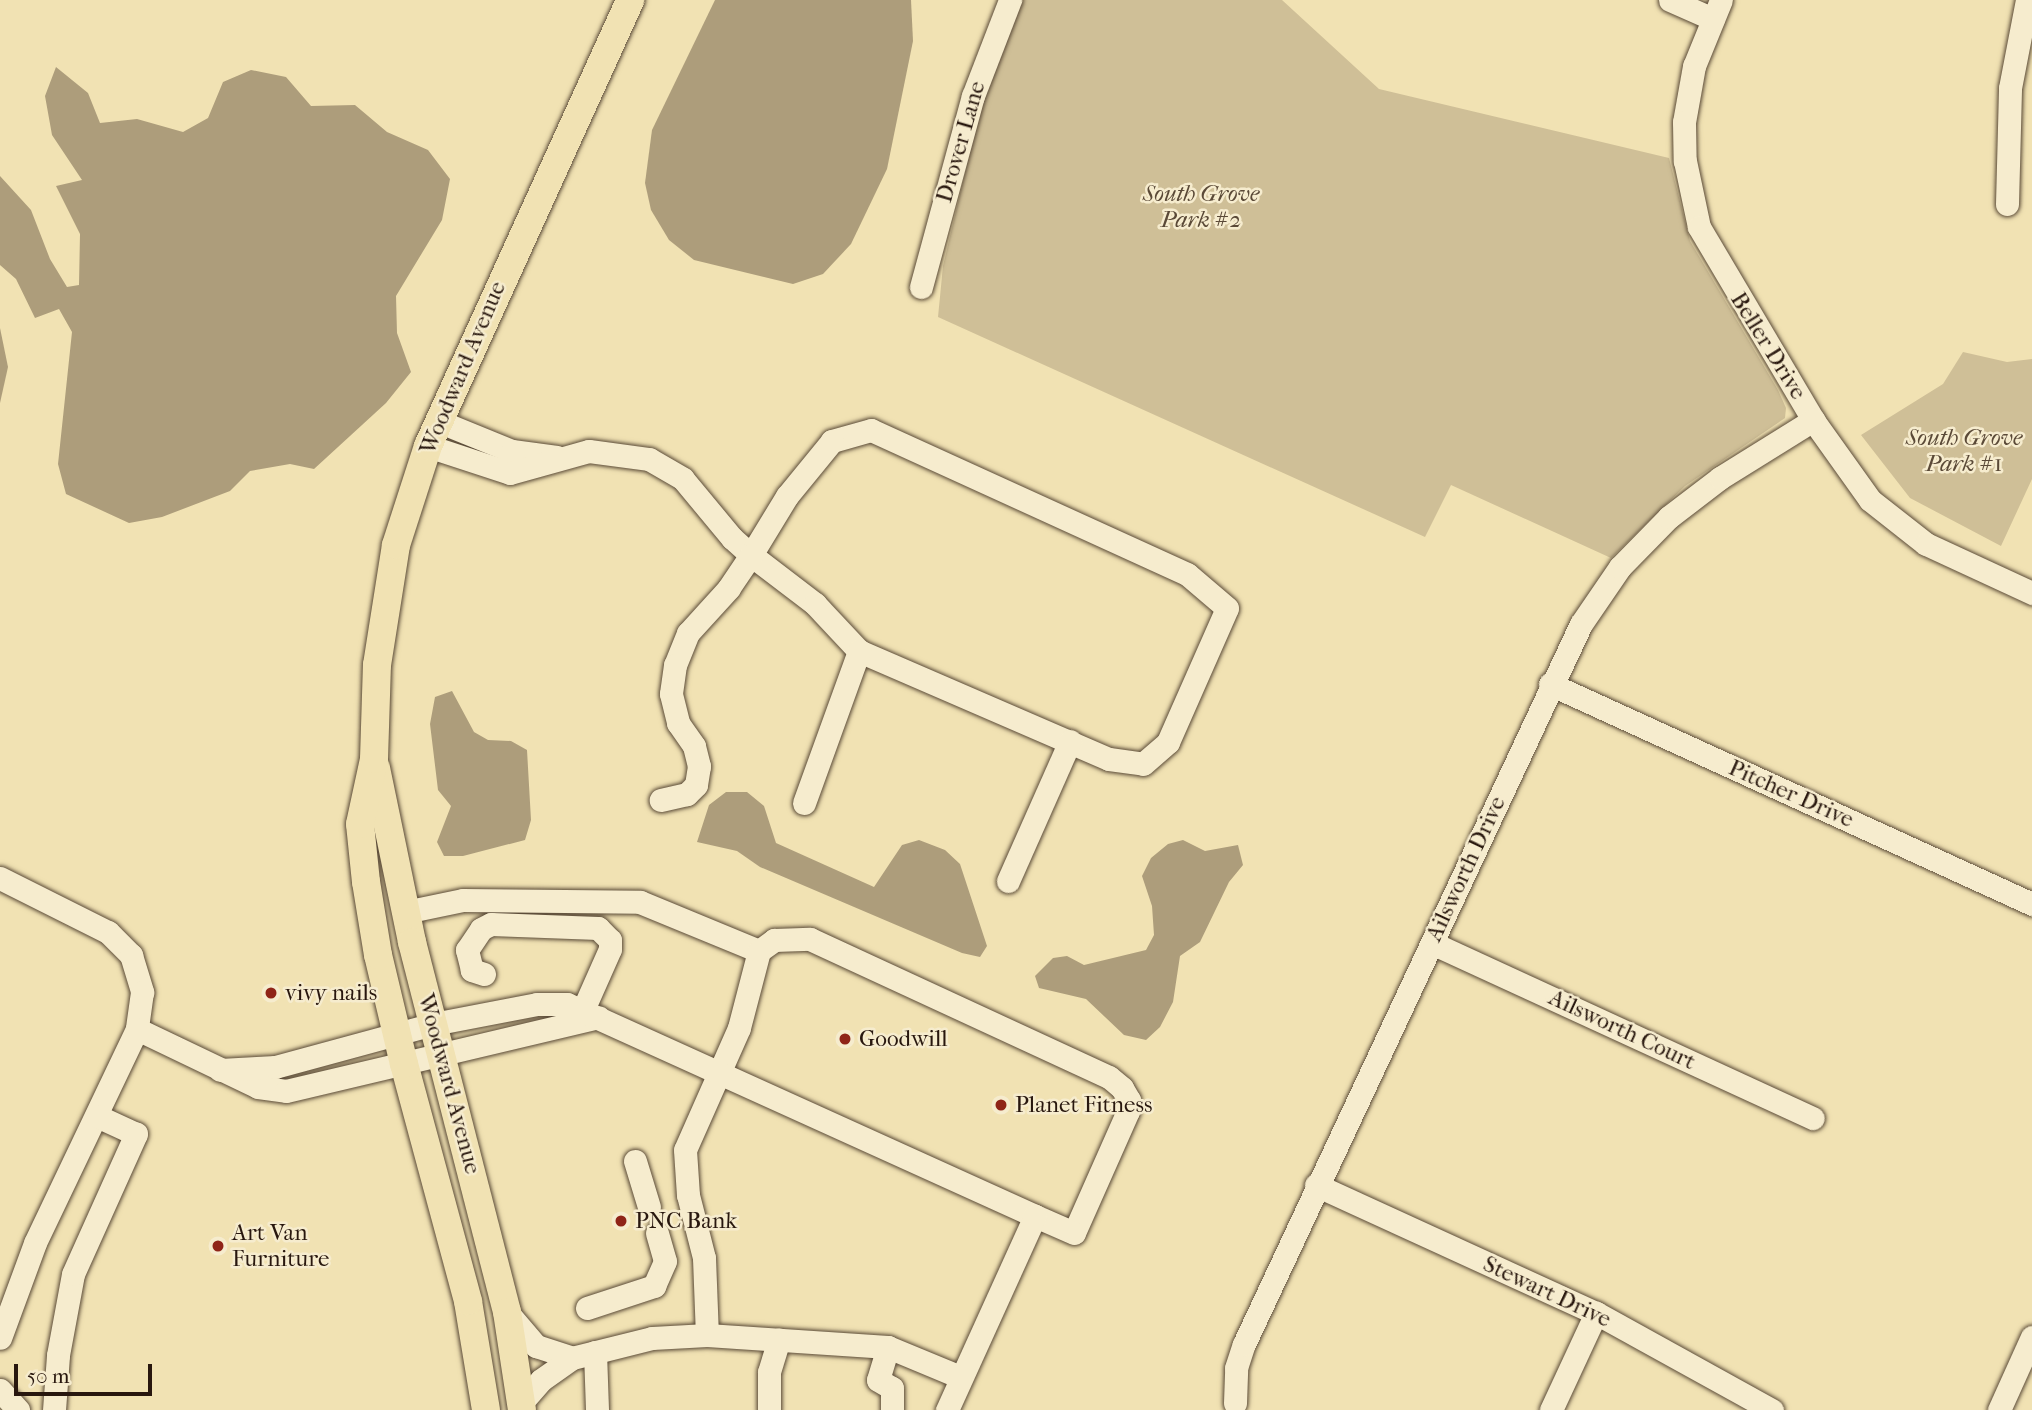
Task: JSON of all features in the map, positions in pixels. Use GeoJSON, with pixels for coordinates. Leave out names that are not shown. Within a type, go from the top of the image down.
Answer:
{"type":"FeatureCollection","features":[{"type":"Feature","properties":{"kind":"main road","name":"Woodward Avenue"},"geometry":{"type":"LineString","coordinates":[[486,1410],[468,1301],[404,1064],[378,955],[360,824],[373,759],[382,615],[396,545],[433,433],[630,0]]}},
{"type":"Feature","properties":{"kind":"main road","name":"Woodward Avenue"},"geometry":{"type":"LineString","coordinates":[[373,759],[405,912],[507,1312],[522,1406]]}},
{"type":"Feature","properties":{"kind":"street","name":"Drover Lane"},"geometry":{"type":"LineString","coordinates":[[921,287],[973,96],[1010,0]]}},
{"type":"Feature","properties":{"kind":"street"},"geometry":{"type":"LineString","coordinates":[[1670,0],[1717,10]]}},
{"type":"Feature","properties":{"kind":"street"},"geometry":{"type":"LineString","coordinates":[[2007,204],[2010,88],[2028,0]]}},
{"type":"Feature","properties":{"kind":"street","name":"Beller Drive"},"geometry":{"type":"LineString","coordinates":[[1717,10],[1694,66],[1685,122],[1685,161],[1699,227],[1813,420],[1858,486],[1895,523],[1926,544],[2032,593]]}},
{"type":"Feature","properties":{"kind":"street","name":"Ailsworth Drive"},"geometry":{"type":"LineString","coordinates":[[1235,1403],[1236,1368],[1244,1343],[1432,943],[1549,684],[1600,594],[1645,539],[1694,497],[1813,420]]}},
{"type":"Feature","properties":{"kind":"street"},"geometry":{"type":"LineString","coordinates":[[433,433],[510,473],[589,451],[629,453],[668,468],[751,555],[815,604],[859,651],[1109,759],[1143,764],[1168,742],[1227,608],[1187,574],[870,430],[832,441],[787,496],[751,555],[729,588],[688,632],[675,665],[671,694],[678,723],[694,746],[699,765],[696,785],[687,794],[661,800]]}},
{"type":"Feature","properties":{"kind":"street"},"geometry":{"type":"LineString","coordinates":[[804,803],[859,651]]}},
{"type":"Feature","properties":{"kind":"street","name":"Pitcher Drive"},"geometry":{"type":"LineString","coordinates":[[1549,684],[2032,904]]}},
{"type":"Feature","properties":{"kind":"street"},"geometry":{"type":"LineString","coordinates":[[1008,881],[1070,741]]}},
{"type":"Feature","properties":{"kind":"street"},"geometry":{"type":"LineString","coordinates":[[0,878],[108,932],[131,955],[142,992],[137,1029],[35,1243],[0,1338]]}},
{"type":"Feature","properties":{"kind":"street"},"geometry":{"type":"LineString","coordinates":[[405,912],[463,900],[640,902],[759,951]]}},
{"type":"Feature","properties":{"kind":"street"},"geometry":{"type":"LineString","coordinates":[[484,974],[472,970],[467,950],[481,929],[491,924],[598,928],[610,940],[610,949],[592,1014]]}},
{"type":"Feature","properties":{"kind":"street"},"geometry":{"type":"LineString","coordinates":[[220,1070],[275,1067],[433,1024],[537,1004],[567,1004],[720,1069],[1074,1233],[1128,1111],[1122,1088],[1109,1077],[810,939],[774,940],[759,951],[738,1028],[720,1069],[685,1150],[688,1195],[704,1258],[707,1335]]}},
{"type":"Feature","properties":{"kind":"street","name":"Ailsworth Court"},"geometry":{"type":"LineString","coordinates":[[1432,943],[1812,1118]]}},
{"type":"Feature","properties":{"kind":"street"},"geometry":{"type":"LineString","coordinates":[[137,1029],[258,1087],[286,1091],[442,1055],[592,1014]]}},
{"type":"Feature","properties":{"kind":"street"},"geometry":{"type":"LineString","coordinates":[[54,1410],[58,1355],[73,1274],[136,1134],[97,1116]]}},
{"type":"Feature","properties":{"kind":"street"},"geometry":{"type":"LineString","coordinates":[[635,1161],[649,1207]]}},
{"type":"Feature","properties":{"kind":"street","name":"Stewart Drive"},"geometry":{"type":"LineString","coordinates":[[1316,1185],[1596,1314],[1772,1410]]}},
{"type":"Feature","properties":{"kind":"street"},"geometry":{"type":"LineString","coordinates":[[947,1410],[1035,1216]]}},
{"type":"Feature","properties":{"kind":"street"},"geometry":{"type":"LineString","coordinates":[[587,1308],[654,1286],[665,1261],[657,1233]]}},
{"type":"Feature","properties":{"kind":"street"},"geometry":{"type":"LineString","coordinates":[[507,1312],[536,1346],[572,1358]]}},
{"type":"Feature","properties":{"kind":"street"},"geometry":{"type":"LineString","coordinates":[[1551,1410],[1596,1314]]}},
{"type":"Feature","properties":{"kind":"street"},"geometry":{"type":"LineString","coordinates":[[522,1406],[541,1380],[572,1358],[652,1338],[707,1335],[888,1347],[960,1377]]}},
{"type":"Feature","properties":{"kind":"street"},"geometry":{"type":"LineString","coordinates":[[1998,1410],[2032,1337]]}},
{"type":"Feature","properties":{"kind":"street"},"geometry":{"type":"LineString","coordinates":[[769,1410],[769,1371],[779,1340]]}},
{"type":"Feature","properties":{"kind":"street"},"geometry":{"type":"LineString","coordinates":[[888,1347],[878,1380],[892,1388],[892,1410]]}},
{"type":"Feature","properties":{"kind":"street"},"geometry":{"type":"LineString","coordinates":[[595,1352],[597,1410]]}},
{"type":"Feature","properties":{"kind":"street"},"geometry":{"type":"LineString","coordinates":[[0,1391],[18,1410]]}},
{"type":"Feature","properties":{"kind":"green space","name":"South Grove Park #2"},"geometry":{"type":"Polygon","coordinates":[[[1023,0],[1282,0],[1379,89],[1669,158],[1690,241],[1778,390],[1786,408],[1785,418],[1685,486],[1611,558],[1451,485],[1425,537],[938,317],[943,266],[974,135],[999,50],[1023,0]]]}},
{"type":"Feature","properties":{"kind":"green space","name":"South Grove Park #1"},"geometry":{"type":"Polygon","coordinates":[[[1963,352],[2007,362],[2032,359],[2032,479],[2001,546],[1910,498],[1861,435],[1943,384],[1963,352]]]}},
{"type":"Feature","properties":{"kind":"shaded area"},"geometry":{"type":"Polygon","coordinates":[[[715,0],[911,0],[913,41],[887,169],[851,244],[823,274],[793,284],[694,260],[669,240],[651,210],[645,183],[652,130],[715,0]]]}},
{"type":"Feature","properties":{"kind":"shaded area"},"geometry":{"type":"Polygon","coordinates":[[[56,67],[88,93],[100,123],[137,119],[183,132],[208,118],[223,82],[251,70],[286,77],[311,106],[355,105],[387,132],[428,150],[450,179],[442,220],[396,296],[397,333],[411,372],[386,403],[314,469],[290,464],[250,471],[230,491],[162,517],[129,523],[66,494],[58,464],[72,332],[59,309],[35,318],[16,279],[0,265],[0,176],[31,210],[50,259],[67,287],[79,285],[80,234],[56,186],[82,180],[52,135],[45,96],[56,67]]]}},
{"type":"Feature","properties":{"kind":"shaded area"},"geometry":{"type":"Polygon","coordinates":[[[0,328],[8,367],[0,403],[0,328]]]}},
{"type":"Feature","properties":{"kind":"shaded area"},"geometry":{"type":"Polygon","coordinates":[[[452,691],[474,732],[488,740],[511,741],[527,750],[531,820],[525,840],[463,856],[444,856],[437,842],[451,806],[438,790],[430,724],[435,697],[452,691]]]}},
{"type":"Feature","properties":{"kind":"shaded area"},"geometry":{"type":"Polygon","coordinates":[[[726,792],[747,792],[764,806],[776,843],[874,887],[902,845],[919,840],[945,850],[960,864],[987,946],[980,957],[962,953],[760,867],[737,851],[697,842],[709,805],[726,792]]]}},
{"type":"Feature","properties":{"kind":"shaded area"},"geometry":{"type":"Polygon","coordinates":[[[1183,840],[1205,851],[1238,845],[1243,865],[1229,882],[1200,942],[1180,956],[1173,1002],[1160,1027],[1146,1040],[1124,1035],[1086,999],[1039,988],[1035,976],[1053,958],[1067,956],[1084,965],[1146,950],[1154,935],[1152,906],[1142,876],[1151,858],[1168,844],[1183,840]]]}},
{"type":"Feature","properties":{"kind":"place","name":"vivy nails"},"geometry":{"type":"Point","coordinates":[271,993]}},
{"type":"Feature","properties":{"kind":"place","name":"Goodwill"},"geometry":{"type":"Point","coordinates":[845,1039]}},
{"type":"Feature","properties":{"kind":"place","name":"Planet Fitness"},"geometry":{"type":"Point","coordinates":[1001,1105]}},
{"type":"Feature","properties":{"kind":"place","name":"PNC Bank"},"geometry":{"type":"Point","coordinates":[621,1221]}},
{"type":"Feature","properties":{"kind":"place","name":"Art Van Furniture"},"geometry":{"type":"Point","coordinates":[218,1246]}}]}
